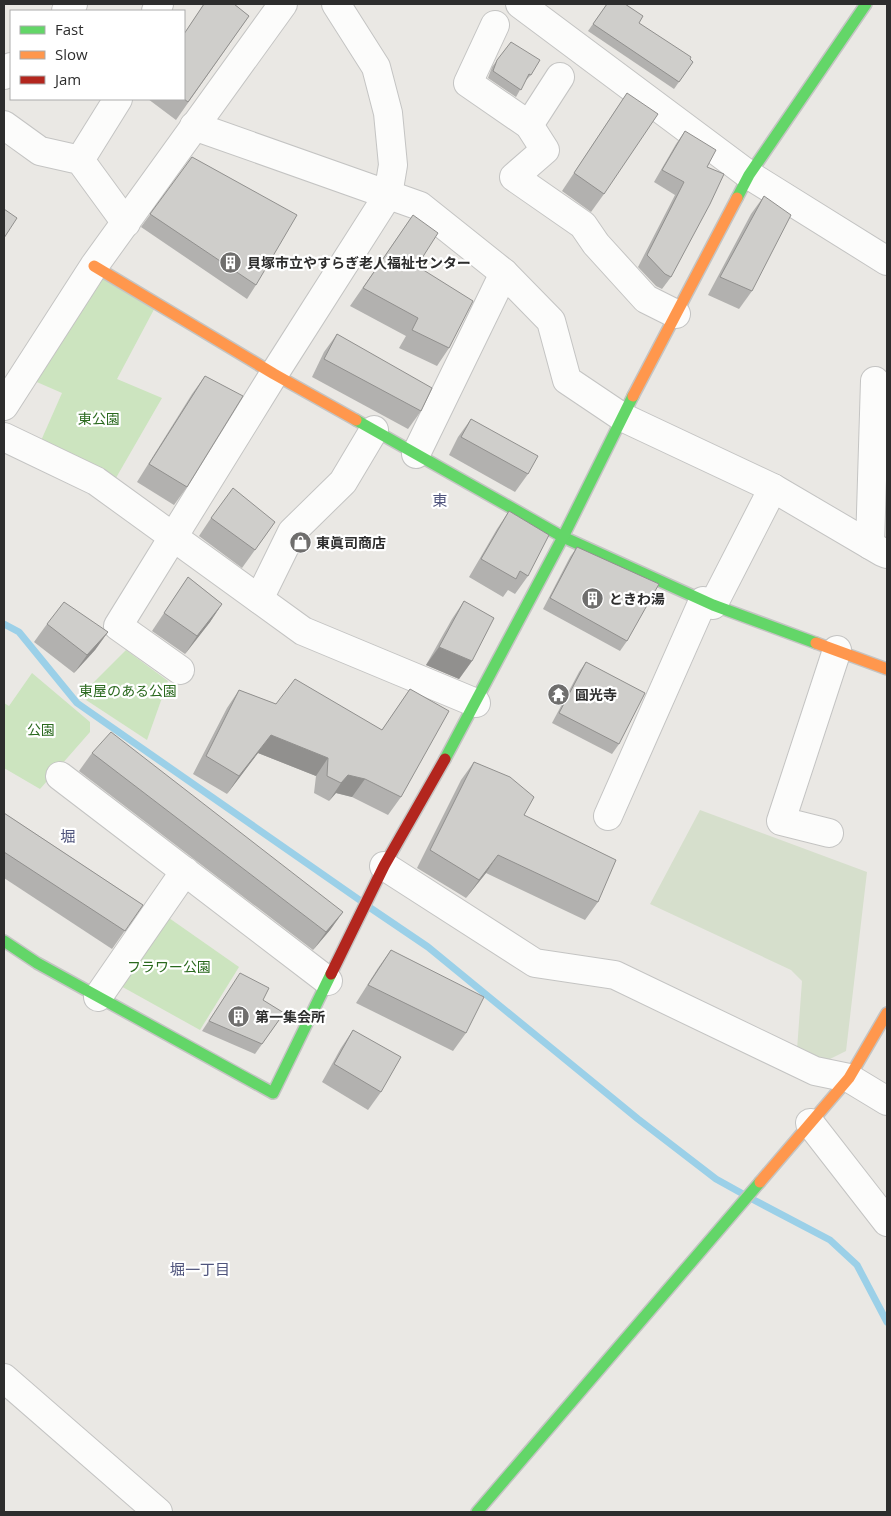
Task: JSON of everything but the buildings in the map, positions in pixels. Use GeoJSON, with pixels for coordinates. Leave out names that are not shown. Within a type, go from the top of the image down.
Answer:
{"type":"FeatureCollection","features":[{"type":"Feature","properties":{"kind":"street"},"geometry":{"type":"LineString","coordinates":[[4,406],[94,266],[284,4]]}},
{"type":"Feature","properties":{"kind":"street"},"geometry":{"type":"LineString","coordinates":[[180,670],[118,626],[388,194],[392,165],[388,113],[376,67],[336,4]]}},
{"type":"Feature","properties":{"kind":"street"},"geometry":{"type":"LineString","coordinates":[[520,4],[749,175],[887,261]]}},
{"type":"Feature","properties":{"kind":"street"},"geometry":{"type":"LineString","coordinates":[[4,941],[37,963],[273,1093],[384,866],[476,703],[563,537],[622,417],[749,175],[866,4]]}},
{"type":"Feature","properties":{"kind":"street"},"geometry":{"type":"LineString","coordinates":[[495,25],[468,83],[529,125],[545,150],[514,177],[583,225],[596,244],[646,299],[676,314]]}},
{"type":"Feature","properties":{"kind":"street"},"geometry":{"type":"LineString","coordinates":[[529,125],[560,77]]}},
{"type":"Feature","properties":{"kind":"street"},"geometry":{"type":"LineString","coordinates":[[80,160],[117,100]]}},
{"type":"Feature","properties":{"kind":"street"},"geometry":{"type":"LineString","coordinates":[[4,125],[40,151],[80,160],[126,223]]}},
{"type":"Feature","properties":{"kind":"street"},"geometry":{"type":"LineString","coordinates":[[194,126],[420,206],[504,273],[551,321],[567,380],[622,417],[773,488],[881,557]]}},
{"type":"Feature","properties":{"kind":"street"},"geometry":{"type":"LineString","coordinates":[[94,266],[274,374],[563,537],[708,603],[887,669]]}},
{"type":"Feature","properties":{"kind":"street"},"geometry":{"type":"LineString","coordinates":[[416,454],[504,273]]}},
{"type":"Feature","properties":{"kind":"street"},"geometry":{"type":"LineString","coordinates":[[875,381],[881,557]]}},
{"type":"Feature","properties":{"kind":"street"},"geometry":{"type":"LineString","coordinates":[[259,599],[292,532],[343,482],[374,430]]}},
{"type":"Feature","properties":{"kind":"street"},"geometry":{"type":"LineString","coordinates":[[4,437],[96,480],[303,632],[476,703]]}},
{"type":"Feature","properties":{"kind":"street"},"geometry":{"type":"LineString","coordinates":[[608,816],[708,603],[773,488]]}},
{"type":"Feature","properties":{"kind":"street"},"geometry":{"type":"LineString","coordinates":[[829,833],[781,821],[837,650]]}},
{"type":"Feature","properties":{"kind":"street"},"geometry":{"type":"LineString","coordinates":[[60,776],[328,981]]}},
{"type":"Feature","properties":{"kind":"street"},"geometry":{"type":"LineString","coordinates":[[384,866],[535,963],[615,974],[815,1071],[849,1078],[887,1101]]}},
{"type":"Feature","properties":{"kind":"street"},"geometry":{"type":"LineString","coordinates":[[98,997],[185,871]]}},
{"type":"Feature","properties":{"kind":"street"},"geometry":{"type":"LineString","coordinates":[[477,1512],[849,1078],[887,1013]]}},
{"type":"Feature","properties":{"kind":"street"},"geometry":{"type":"LineString","coordinates":[[810,1123],[887,1222]]}},
{"type":"Feature","properties":{"kind":"street"},"geometry":{"type":"LineString","coordinates":[[4,1378],[158,1512]]}},
{"type":"Feature","properties":{"kind":"green space","name":"東公園"},"geometry":{"type":"Polygon","coordinates":[[[94,266],[159,300],[117,379],[162,398],[109,490],[36,452],[62,393],[23,376],[94,266]]]}},
{"type":"Feature","properties":{"kind":"green space","name":"東屋のある公園"},"geometry":{"type":"Polygon","coordinates":[[[126,650],[168,681],[147,740],[80,696],[126,650]]]}},
{"type":"Feature","properties":{"kind":"green space","name":"公園"},"geometry":{"type":"Polygon","coordinates":[[[32,673],[90,722],[90,732],[40,789],[4,768],[4,703],[9,706],[32,673]]]}},
{"type":"Feature","properties":{"kind":"green space"},"geometry":{"type":"Polygon","coordinates":[[[700,810],[867,872],[846,1051],[826,1061],[797,1050],[802,981],[791,970],[650,904],[700,810]]]}},
{"type":"Feature","properties":{"kind":"green space","name":"フラワー公園"},"geometry":{"type":"Polygon","coordinates":[[[159,911],[239,967],[200,1030],[110,980],[159,911]]]}},
{"type":"Feature","properties":{"kind":"waterway"},"geometry":{"type":"LineString","coordinates":[[4,624],[19,632],[77,703],[361,901]]}},
{"type":"Feature","properties":{"kind":"waterway"},"geometry":{"type":"LineString","coordinates":[[369,907],[428,947],[638,1119],[716,1179],[743,1194]]}},
{"type":"Feature","properties":{"kind":"waterway"},"geometry":{"type":"LineString","coordinates":[[752,1199],[830,1240],[857,1265],[887,1322]]}},
{"type":"Feature","properties":{"kind":"traffic: fast"},"geometry":{"type":"LineString","coordinates":[[737,198],[749,175],[866,4]]}},
{"type":"Feature","properties":{"kind":"traffic: fast"},"geometry":{"type":"LineString","coordinates":[[445,759],[563,537],[633,396]]}},
{"type":"Feature","properties":{"kind":"traffic: fast"},"geometry":{"type":"LineString","coordinates":[[356,420],[563,537],[713,605],[816,643]]}},
{"type":"Feature","properties":{"kind":"traffic: fast"},"geometry":{"type":"LineString","coordinates":[[4,941],[37,963],[273,1093],[331,974]]}},
{"type":"Feature","properties":{"kind":"traffic: fast"},"geometry":{"type":"LineString","coordinates":[[477,1512],[760,1182]]}},
{"type":"Feature","properties":{"kind":"traffic: slow"},"geometry":{"type":"LineString","coordinates":[[633,396],[737,198]]}},
{"type":"Feature","properties":{"kind":"traffic: slow"},"geometry":{"type":"LineString","coordinates":[[94,266],[274,374],[356,420]]}},
{"type":"Feature","properties":{"kind":"traffic: slow"},"geometry":{"type":"LineString","coordinates":[[816,643],[887,669]]}},
{"type":"Feature","properties":{"kind":"traffic: slow"},"geometry":{"type":"LineString","coordinates":[[760,1182],[849,1078],[887,1013]]}},
{"type":"Feature","properties":{"kind":"traffic: jam"},"geometry":{"type":"LineString","coordinates":[[331,974],[384,866],[445,759]]}},
{"type":"Feature","properties":{"kind":"place","name":"貝塚市立やすらぎ老人福祉センター"},"geometry":{"type":"Point","coordinates":[231,263]}},
{"type":"Feature","properties":{"kind":"place","name":"東眞司商店"},"geometry":{"type":"Point","coordinates":[300,543]}},
{"type":"Feature","properties":{"kind":"place","name":"ときわ湯"},"geometry":{"type":"Point","coordinates":[593,599]}},
{"type":"Feature","properties":{"kind":"place","name":"圓光寺"},"geometry":{"type":"Point","coordinates":[559,695]}},
{"type":"Feature","properties":{"kind":"place","name":"第一集会所"},"geometry":{"type":"Point","coordinates":[239,1017]}},
{"type":"Feature","properties":{"kind":"district","name":"東"},"geometry":{"type":"Point","coordinates":[440,501]}},
{"type":"Feature","properties":{"kind":"district","name":"堀"},"geometry":{"type":"Point","coordinates":[68,837]}},
{"type":"Feature","properties":{"kind":"district","name":"堀一丁目"},"geometry":{"type":"Point","coordinates":[200,1270]}}]}
